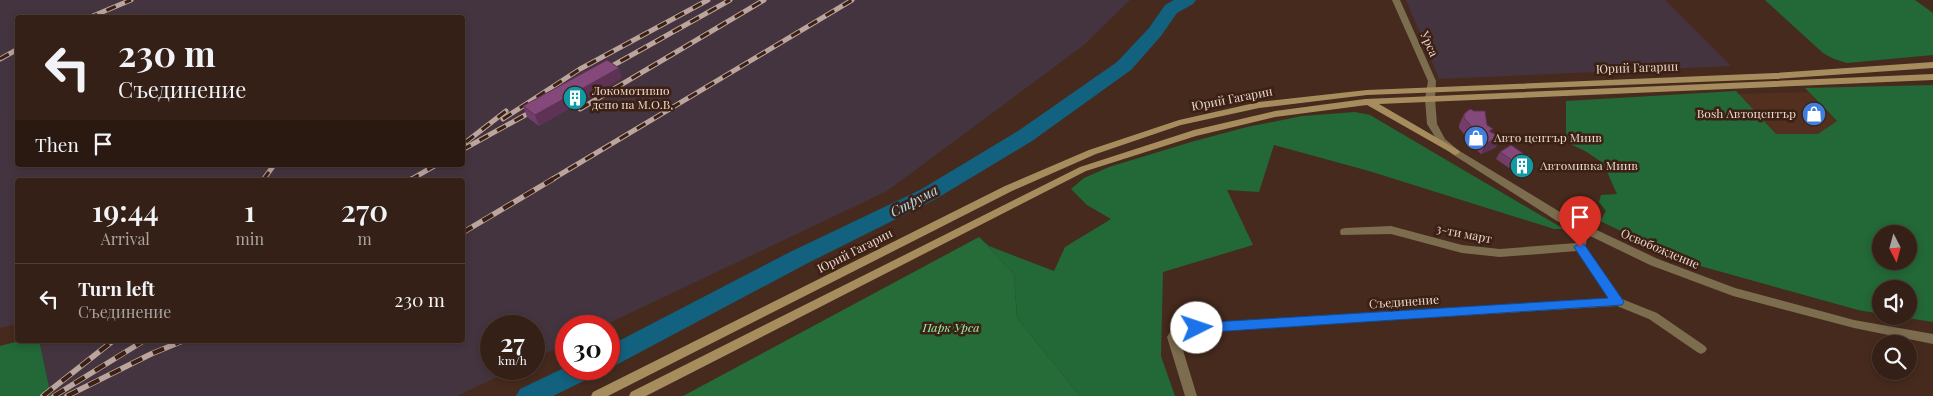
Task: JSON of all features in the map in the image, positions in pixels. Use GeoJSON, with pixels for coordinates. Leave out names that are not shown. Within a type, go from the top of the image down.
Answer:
{"type":"FeatureCollection","features":[{"type":"Feature","properties":{"kind":"street","name":"Урса"},"geometry":{"type":"LineString","coordinates":[[1396,0],[1432,80],[1431,94]]}},
{"type":"Feature","properties":{"kind":"street","name":"Юрий Гагарин"},"geometry":{"type":"LineString","coordinates":[[635,396],[1083,169],[1155,145],[1234,124],[1275,114],[1431,94],[1933,66]]}},
{"type":"Feature","properties":{"kind":"street","name":"Юрий Гагарин"},"geometry":{"type":"LineString","coordinates":[[597,396],[984,200],[1062,164],[1116,142],[1184,122],[1256,106],[1324,97],[1843,82],[1933,77]]}},
{"type":"Feature","properties":{"kind":"street","name":"Освобождение"},"geometry":{"type":"LineString","coordinates":[[1431,94],[1431,115],[1436,133],[1442,141],[1455,152],[1584,230],[1654,262],[1733,292],[1854,324],[1933,339]]}},
{"type":"Feature","properties":{"kind":"street"},"geometry":{"type":"LineString","coordinates":[[1369,102],[1455,152]]}},
{"type":"Feature","properties":{"kind":"street","name":"3-ти март"},"geometry":{"type":"LineString","coordinates":[[1345,232],[1391,230],[1462,249],[1500,253],[1580,247]]}},
{"type":"Feature","properties":{"kind":"street"},"geometry":{"type":"LineString","coordinates":[[1584,230],[1580,247],[1618,302],[1653,316],[1701,349]]}},
{"type":"Feature","properties":{"kind":"street","name":"Съединение"},"geometry":{"type":"LineString","coordinates":[[1191,396],[1173,337],[1178,329],[1618,302]]}},
{"type":"Feature","properties":{"kind":"shaded area"},"geometry":{"type":"Polygon","coordinates":[[[0,0],[1130,0],[1084,45],[887,191],[620,318],[620,315],[555,315],[555,349],[545,354],[545,315],[480,315],[480,380],[491,380],[457,396],[51,396],[40,343],[465,343],[465,178],[15,178],[15,324],[0,328],[0,0]]]}},
{"type":"Feature","properties":{"kind":"shaded area"},"geometry":{"type":"Polygon","coordinates":[[[1406,0],[1665,0],[1731,66],[1439,79],[1406,0]]]}},
{"type":"Feature","properties":{"kind":"shaded area"},"geometry":{"type":"Polygon","coordinates":[[[1808,92],[1840,125],[1821,138],[1778,138],[1738,94],[1808,92]]]}},
{"type":"Feature","properties":{"kind":"green space"},"geometry":{"type":"Polygon","coordinates":[[[1765,0],[1915,0],[1933,13],[1933,55],[1847,63],[1834,59],[1823,53],[1765,0]]]}},
{"type":"Feature","properties":{"kind":"green space"},"geometry":{"type":"Polygon","coordinates":[[[1933,85],[1933,322],[1917,319],[1917,280],[1872,280],[1872,312],[1858,310],[1686,262],[1600,221],[1606,211],[1599,202],[1601,195],[1617,194],[1603,163],[1570,144],[1566,132],[1566,101],[1736,91],[1776,134],[1818,134],[1837,121],[1805,88],[1933,85]]]}},
{"type":"Feature","properties":{"kind":"green space"},"geometry":{"type":"Polygon","coordinates":[[[1355,112],[1370,115],[1564,229],[1554,229],[1369,171],[1274,145],[1259,192],[1227,190],[1253,245],[1163,272],[1161,356],[1175,396],[1080,396],[1017,318],[1014,274],[979,237],[989,246],[1054,271],[1065,247],[1111,219],[1087,205],[1071,189],[1084,178],[1109,167],[1247,127],[1302,116],[1355,112]]]}},
{"type":"Feature","properties":{"kind":"green space","name":"Парк Урса"},"geometry":{"type":"Polygon","coordinates":[[[979,237],[1014,274],[1017,318],[1080,396],[683,396],[979,237]]]}},
{"type":"Feature","properties":{"kind":"green space"},"geometry":{"type":"Polygon","coordinates":[[[15,342],[40,343],[51,396],[0,396],[0,346],[15,342]]]}},
{"type":"Feature","properties":{"kind":"building"},"geometry":{"type":"Polygon","coordinates":[[[607,60],[619,68],[535,115],[523,106],[607,60]]]}},
{"type":"Feature","properties":{"kind":"building"},"geometry":{"type":"Polygon","coordinates":[[[1470,109],[1485,111],[1487,125],[1493,129],[1489,131],[1500,137],[1486,143],[1471,130],[1474,129],[1464,118],[1464,114],[1470,109]]]}},
{"type":"Feature","properties":{"kind":"building"},"geometry":{"type":"Polygon","coordinates":[[[1511,145],[1524,154],[1512,160],[1500,152],[1511,145]]]}},
{"type":"Feature","properties":{"kind":"waterway","name":"Струма"},"geometry":{"type":"LineString","coordinates":[[620,351],[798,258],[927,195],[1025,136],[1124,66],[1155,32],[1171,9],[1187,0]]}},
{"type":"Feature","properties":{"kind":"waterway","name":"Струма"},"geometry":{"type":"LineString","coordinates":[[529,396],[562,380]]}},
{"type":"Feature","properties":{"kind":"railway"},"geometry":{"type":"LineString","coordinates":[[95,15],[131,0]]}},
{"type":"Feature","properties":{"kind":"railway"},"geometry":{"type":"LineString","coordinates":[[503,119],[580,69],[708,0]]}},
{"type":"Feature","properties":{"kind":"railway"},"geometry":{"type":"LineString","coordinates":[[603,71],[730,0]]}},
{"type":"Feature","properties":{"kind":"railway"},"geometry":{"type":"LineString","coordinates":[[580,109],[764,0]]}},
{"type":"Feature","properties":{"kind":"railway"},"geometry":{"type":"LineString","coordinates":[[551,180],[852,0]]}},
{"type":"Feature","properties":{"kind":"railway"},"geometry":{"type":"LineString","coordinates":[[0,59],[15,51]]}},
{"type":"Feature","properties":{"kind":"railway"},"geometry":{"type":"LineString","coordinates":[[465,148],[538,108]]}},
{"type":"Feature","properties":{"kind":"railway"},"geometry":{"type":"LineString","coordinates":[[466,142],[506,111]]}},
{"type":"Feature","properties":{"kind":"railway"},"geometry":{"type":"LineString","coordinates":[[264,178],[273,167]]}},
{"type":"Feature","properties":{"kind":"railway"},"geometry":{"type":"LineString","coordinates":[[413,178],[433,167]]}},
{"type":"Feature","properties":{"kind":"railway"},"geometry":{"type":"LineString","coordinates":[[465,231],[553,179]]}},
{"type":"Feature","properties":{"kind":"railway"},"geometry":{"type":"LineString","coordinates":[[43,396],[110,343]]}},
{"type":"Feature","properties":{"kind":"railway"},"geometry":{"type":"LineString","coordinates":[[54,396],[140,343]]}},
{"type":"Feature","properties":{"kind":"railway"},"geometry":{"type":"LineString","coordinates":[[67,396],[151,354],[178,343]]}},
{"type":"Feature","properties":{"kind":"place","name":"Локомотивно депо на М.О.В."},"geometry":{"type":"Point","coordinates":[575,98]}},
{"type":"Feature","properties":{"kind":"place","name":"Bosh Автоцентър"},"geometry":{"type":"Point","coordinates":[1814,114]}},
{"type":"Feature","properties":{"kind":"place","name":"Авто център Миив"},"geometry":{"type":"Point","coordinates":[1476,138]}},
{"type":"Feature","properties":{"kind":"place","name":"Автомивка Миив"},"geometry":{"type":"Point","coordinates":[1522,166]}},
{"type":"Feature","properties":{"kind":"route"},"geometry":{"type":"LineString","coordinates":[[1197,328],[1618,302],[1580,247]]}}]}
